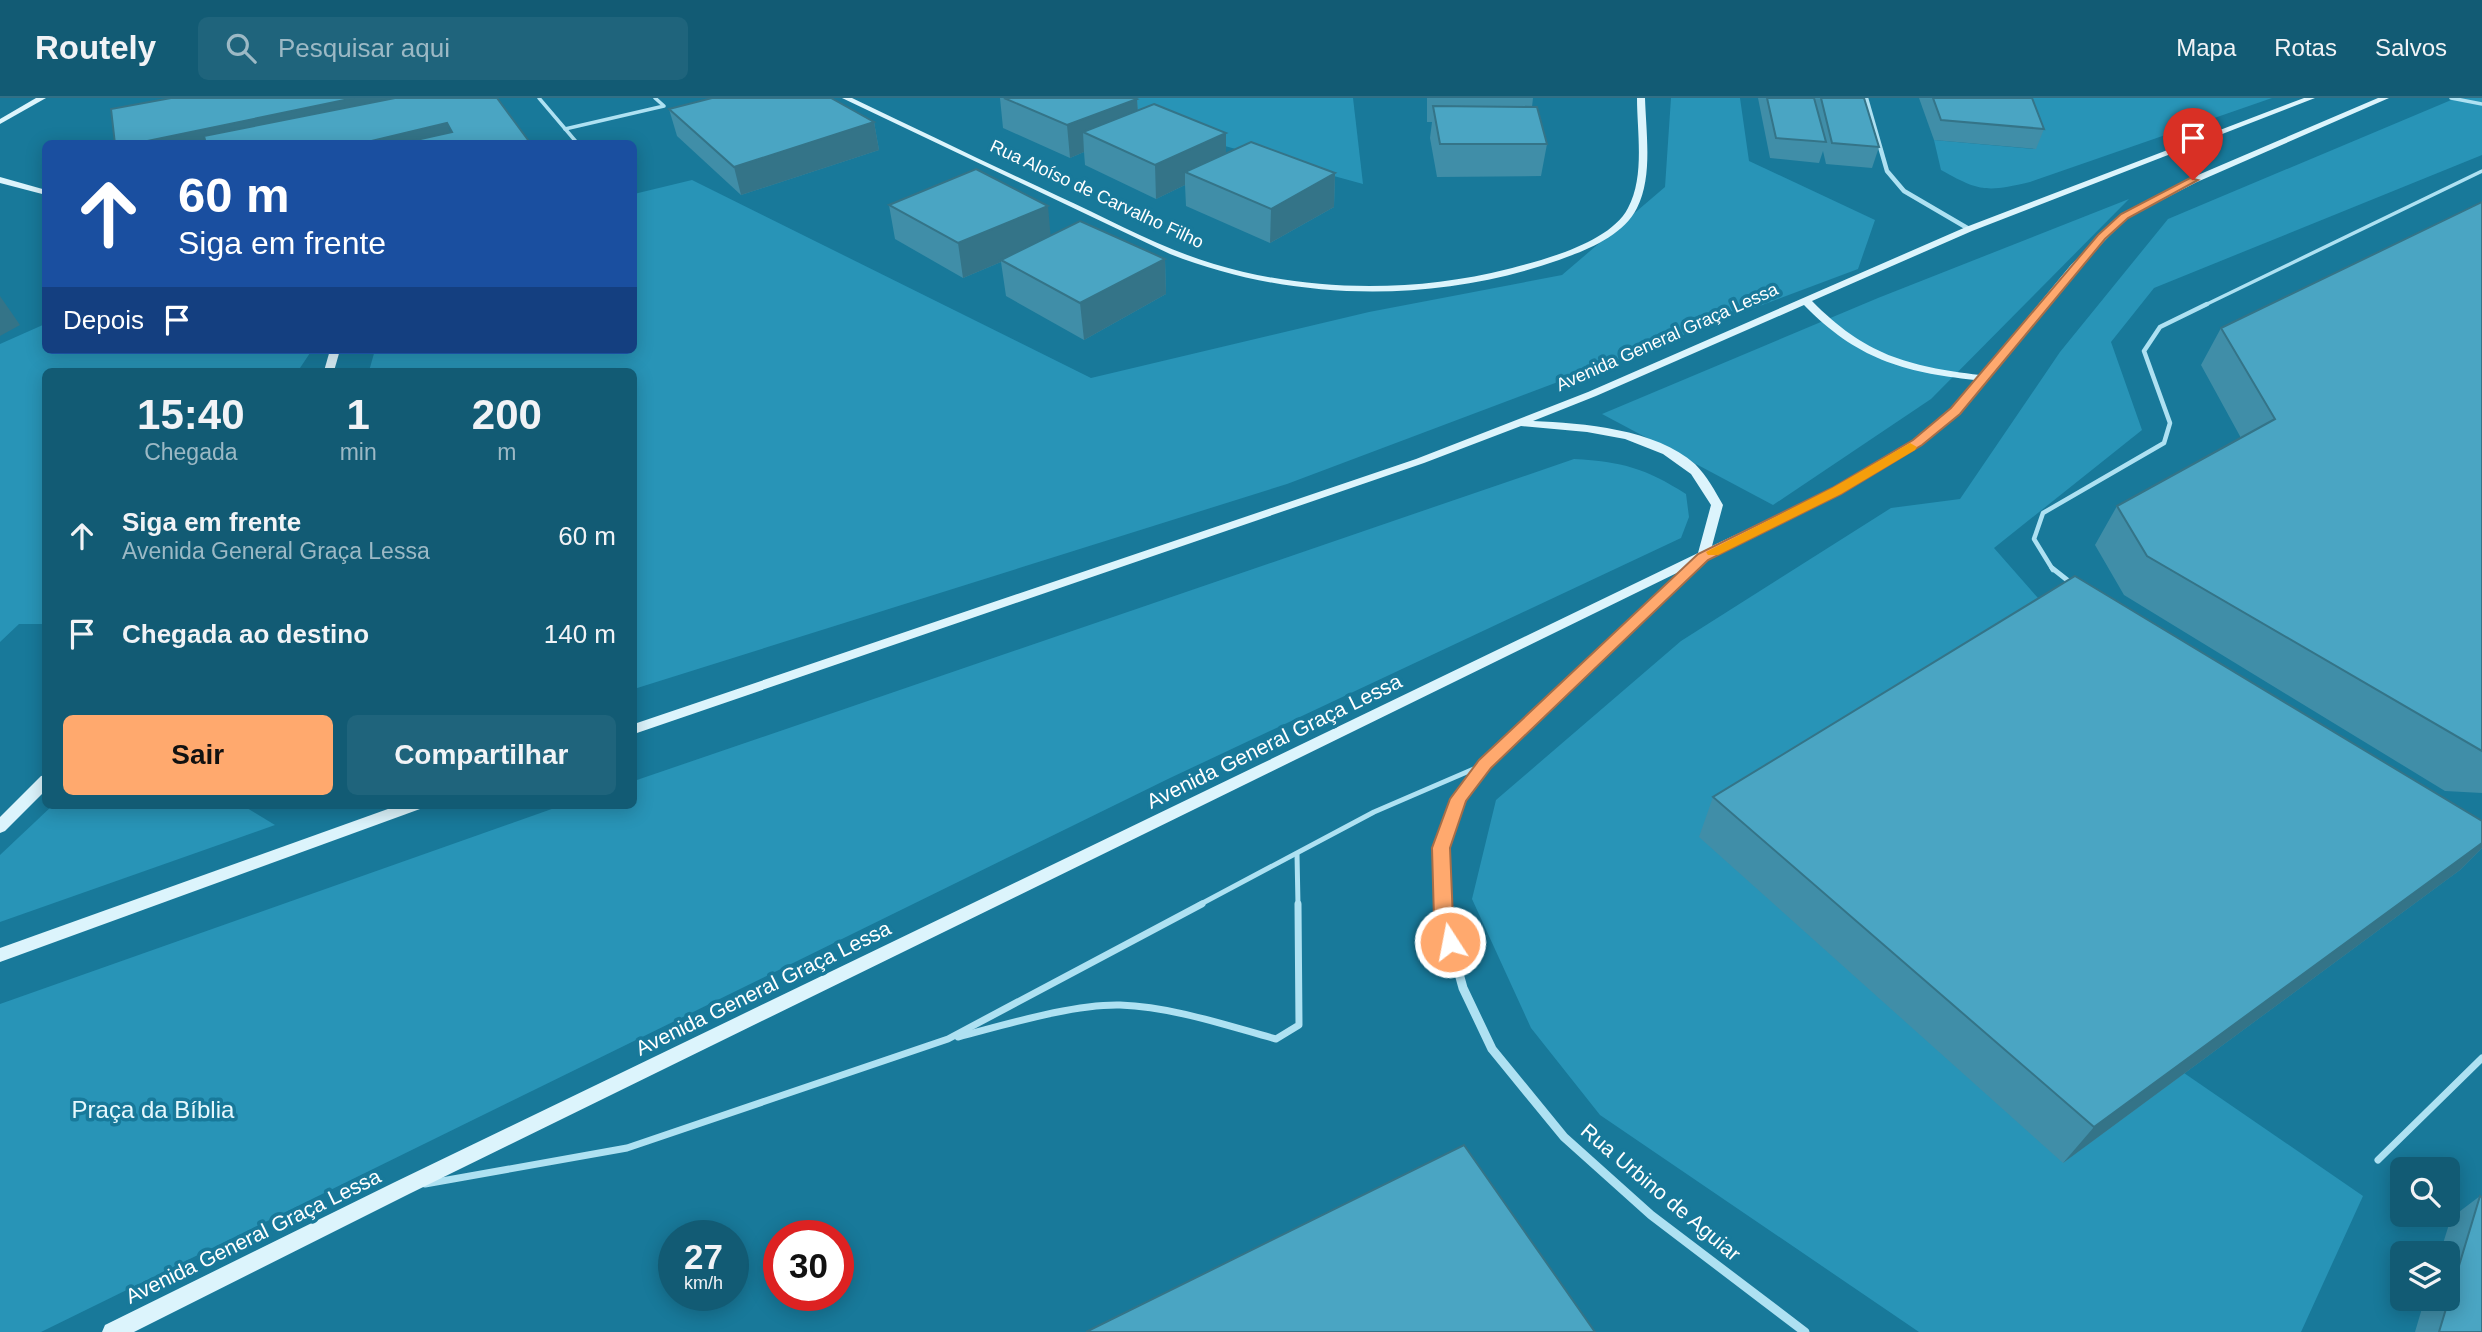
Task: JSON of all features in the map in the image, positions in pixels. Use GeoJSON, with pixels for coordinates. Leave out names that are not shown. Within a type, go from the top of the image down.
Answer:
{"type":"FeatureCollection","features":[{"type":"Feature","properties":{"kind":"main road"},"geometry":{"type":"LineString","coordinates":[[1,121],[42,98]]}},
{"type":"Feature","properties":{"kind":"main road","name":"Rua Aloíso de Carvalho Filho"},"geometry":{"type":"LineString","coordinates":[[846,98],[1154,245],[1212,267],[1293,284],[1367,287],[1441,284],[1512,271],[1564,256],[1606,235],[1633,209],[1639,180],[1642,98]]}},
{"type":"Feature","properties":{"kind":"main road","name":"Avenida General Graça Lessa"},"geometry":{"type":"LineString","coordinates":[[637,728],[1407,466],[1518,424],[1969,229],[2311,98]]}},
{"type":"Feature","properties":{"kind":"main road","name":"Avenida General Graça Lessa"},"geometry":{"type":"LineString","coordinates":[[112,1332],[402,1188],[1836,491],[1917,443],[1956,411],[2073,268],[2124,216],[2193,180],[2385,98]]}},
{"type":"Feature","properties":{"kind":"main road"},"geometry":{"type":"LineString","coordinates":[[0,180],[42,192]]}},
{"type":"Feature","properties":{"kind":"main road"},"geometry":{"type":"LineString","coordinates":[[1805,299],[1828,326],[1856,345],[1891,362],[1927,372],[1982,378]]}},
{"type":"Feature","properties":{"kind":"main road"},"geometry":{"type":"LineString","coordinates":[[1518,424],[1572,426],[1610,433],[1650,443],[1687,463],[1706,484],[1717,505],[1703,557]]}},
{"type":"Feature","properties":{"kind":"main road"},"geometry":{"type":"LineString","coordinates":[[0,827],[42,784]]}},
{"type":"Feature","properties":{"kind":"main road"},"geometry":{"type":"LineString","coordinates":[[0,956],[404,809]]}},
{"type":"Feature","properties":{"kind":"street"},"geometry":{"type":"LineString","coordinates":[[1866,98],[1887,171],[1903,191],[1969,229]]}},
{"type":"Feature","properties":{"kind":"street","name":"Rua Urbino de Aguiar"},"geometry":{"type":"LineString","coordinates":[[1703,557],[1485,764],[1458,799],[1441,848],[1444,919],[1463,988],[1492,1049],[1564,1137],[1651,1215],[1805,1332]]}},
{"type":"Feature","properties":{"kind":"lane"},"geometry":{"type":"LineString","coordinates":[[539,98],[575,140]]}},
{"type":"Feature","properties":{"kind":"lane"},"geometry":{"type":"LineString","coordinates":[[565,129],[664,107],[655,98]]}},
{"type":"Feature","properties":{"kind":"lane"},"geometry":{"type":"LineString","coordinates":[[2451,98],[2482,104]]}},
{"type":"Feature","properties":{"kind":"lane"},"geometry":{"type":"LineString","coordinates":[[2078,587],[2055,573],[2034,539],[2043,513],[2164,443],[2170,423],[2144,351],[2160,327],[2482,171]]}},
{"type":"Feature","properties":{"kind":"lane"},"geometry":{"type":"LineString","coordinates":[[948,1039],[1374,812],[1485,764]]}},
{"type":"Feature","properties":{"kind":"lane"},"geometry":{"type":"LineString","coordinates":[[402,1188],[627,1149],[948,1039],[1051,1014],[1118,1005],[1174,1011],[1276,1039],[1299,1025],[1297,854]]}},
{"type":"Feature","properties":{"kind":"lane"},"geometry":{"type":"LineString","coordinates":[[2378,1160],[2482,1058]]}},
{"type":"Feature","properties":{"kind":"green space"},"geometry":{"type":"Polygon","coordinates":[[[1099,98],[1353,98],[1363,184],[1203,140],[1099,98]]]}},
{"type":"Feature","properties":{"kind":"green space"},"geometry":{"type":"Polygon","coordinates":[[[1671,98],[1740,98],[1749,161],[1875,220],[1858,269],[1287,484],[637,688],[637,368],[370,368],[374,354],[637,354],[637,193],[692,180],[1091,378],[1369,312],[1562,275],[1665,187],[1671,98]]]}},
{"type":"Feature","properties":{"kind":"green space"},"geometry":{"type":"Polygon","coordinates":[[[2016,98],[2272,98],[2030,182],[1984,188],[1965,183],[1941,170],[1934,140],[2035,149],[2016,98]]]}},
{"type":"Feature","properties":{"kind":"green space"},"geometry":{"type":"Polygon","coordinates":[[[2456,98],[2482,98],[2482,155],[2154,288],[2111,342],[2142,430],[1994,548],[2053,615],[2184,1073],[2363,1196],[2301,1332],[1919,1332],[1600,1115],[1531,1028],[1472,899],[1496,800],[1681,641],[1891,508],[1960,499],[2060,352],[2168,219],[2456,98]]]}},
{"type":"Feature","properties":{"kind":"green space"},"geometry":{"type":"Polygon","coordinates":[[[2129,199],[1931,399],[1773,505],[1602,414],[1878,298],[2129,199]]]}},
{"type":"Feature","properties":{"kind":"green space"},"geometry":{"type":"Polygon","coordinates":[[[42,325],[42,354],[309,354],[300,368],[42,368],[42,624],[19,624],[0,642],[0,344],[42,325]]]}},
{"type":"Feature","properties":{"kind":"green space","name":"Praça da Bíblia"},"geometry":{"type":"Polygon","coordinates":[[[1574,459],[1633,468],[1686,494],[1689,517],[1681,538],[1170,778],[41,1332],[0,1332],[0,1004],[552,809],[637,809],[637,780],[1574,459]]]}},
{"type":"Feature","properties":{"kind":"green space"},"geometry":{"type":"Polygon","coordinates":[[[49,809],[249,809],[275,825],[0,922],[0,855],[49,809]]]}},
{"type":"Feature","properties":{"kind":"building"},"geometry":{"type":"Polygon","coordinates":[[[171,98],[354,98],[152,140],[115,140],[111,109],[171,98]]]}},
{"type":"Feature","properties":{"kind":"building"},"geometry":{"type":"Polygon","coordinates":[[[395,98],[497,98],[528,140],[416,140],[452,132],[447,123],[376,140],[205,140],[204,136],[395,98]]]}},
{"type":"Feature","properties":{"kind":"building"},"geometry":{"type":"Polygon","coordinates":[[[712,98],[831,98],[874,122],[734,167],[669,109],[712,98]]]}},
{"type":"Feature","properties":{"kind":"building"},"geometry":{"type":"Polygon","coordinates":[[[1004,98],[1135,98],[1137,99],[1067,125],[1004,98]]]}},
{"type":"Feature","properties":{"kind":"building"},"geometry":{"type":"Polygon","coordinates":[[[1767,98],[1814,98],[1826,142],[1776,138],[1767,98]]]}},
{"type":"Feature","properties":{"kind":"building"},"geometry":{"type":"Polygon","coordinates":[[[1821,98],[1864,98],[1879,147],[1832,143],[1821,98]]]}},
{"type":"Feature","properties":{"kind":"building"},"geometry":{"type":"Polygon","coordinates":[[[1933,98],[2032,98],[2044,129],[1941,120],[1933,98]]]}},
{"type":"Feature","properties":{"kind":"building"},"geometry":{"type":"Polygon","coordinates":[[[1154,104],[1226,133],[1155,165],[1083,132],[1154,104]]]}},
{"type":"Feature","properties":{"kind":"building"},"geometry":{"type":"Polygon","coordinates":[[[1433,106],[1537,107],[1547,144],[1440,144],[1433,106]]]}},
{"type":"Feature","properties":{"kind":"building"},"geometry":{"type":"Polygon","coordinates":[[[1251,142],[1335,173],[1271,209],[1185,172],[1251,142]]]}},
{"type":"Feature","properties":{"kind":"building"},"geometry":{"type":"Polygon","coordinates":[[[976,169],[1048,206],[958,243],[889,205],[976,169]]]}},
{"type":"Feature","properties":{"kind":"building"},"geometry":{"type":"Polygon","coordinates":[[[2482,202],[2482,751],[2147,556],[2117,506],[2275,419],[2221,328],[2482,202]]]}},
{"type":"Feature","properties":{"kind":"building"},"geometry":{"type":"Polygon","coordinates":[[[1080,221],[1165,259],[1080,303],[1001,260],[1080,221]]]}},
{"type":"Feature","properties":{"kind":"building"},"geometry":{"type":"Polygon","coordinates":[[[2075,576],[2482,821],[2482,843],[2094,1127],[1713,797],[2075,576]]]}},
{"type":"Feature","properties":{"kind":"building"},"geometry":{"type":"Polygon","coordinates":[[[1464,1145],[1595,1332],[1086,1332],[1464,1145]]]}},
{"type":"Feature","properties":{"kind":"building"},"geometry":{"type":"Polygon","coordinates":[[[2480,1196],[2482,1332],[2439,1332],[2445,1311],[2460,1311],[2460,1262],[2480,1196]]]}},
{"type":"Feature","properties":{"kind":"slow traffic"},"geometry":{"type":"LineString","coordinates":[[1713,552],[1836,491],[1910,447]]}},
{"type":"Feature","properties":{"kind":"route"},"geometry":{"type":"LineString","coordinates":[[1450,942],[1444,919],[1441,848],[1458,799],[1485,764],[1703,557],[1836,491],[1917,443],[1956,411],[2101,237],[2124,216],[2193,180]]}}]}
